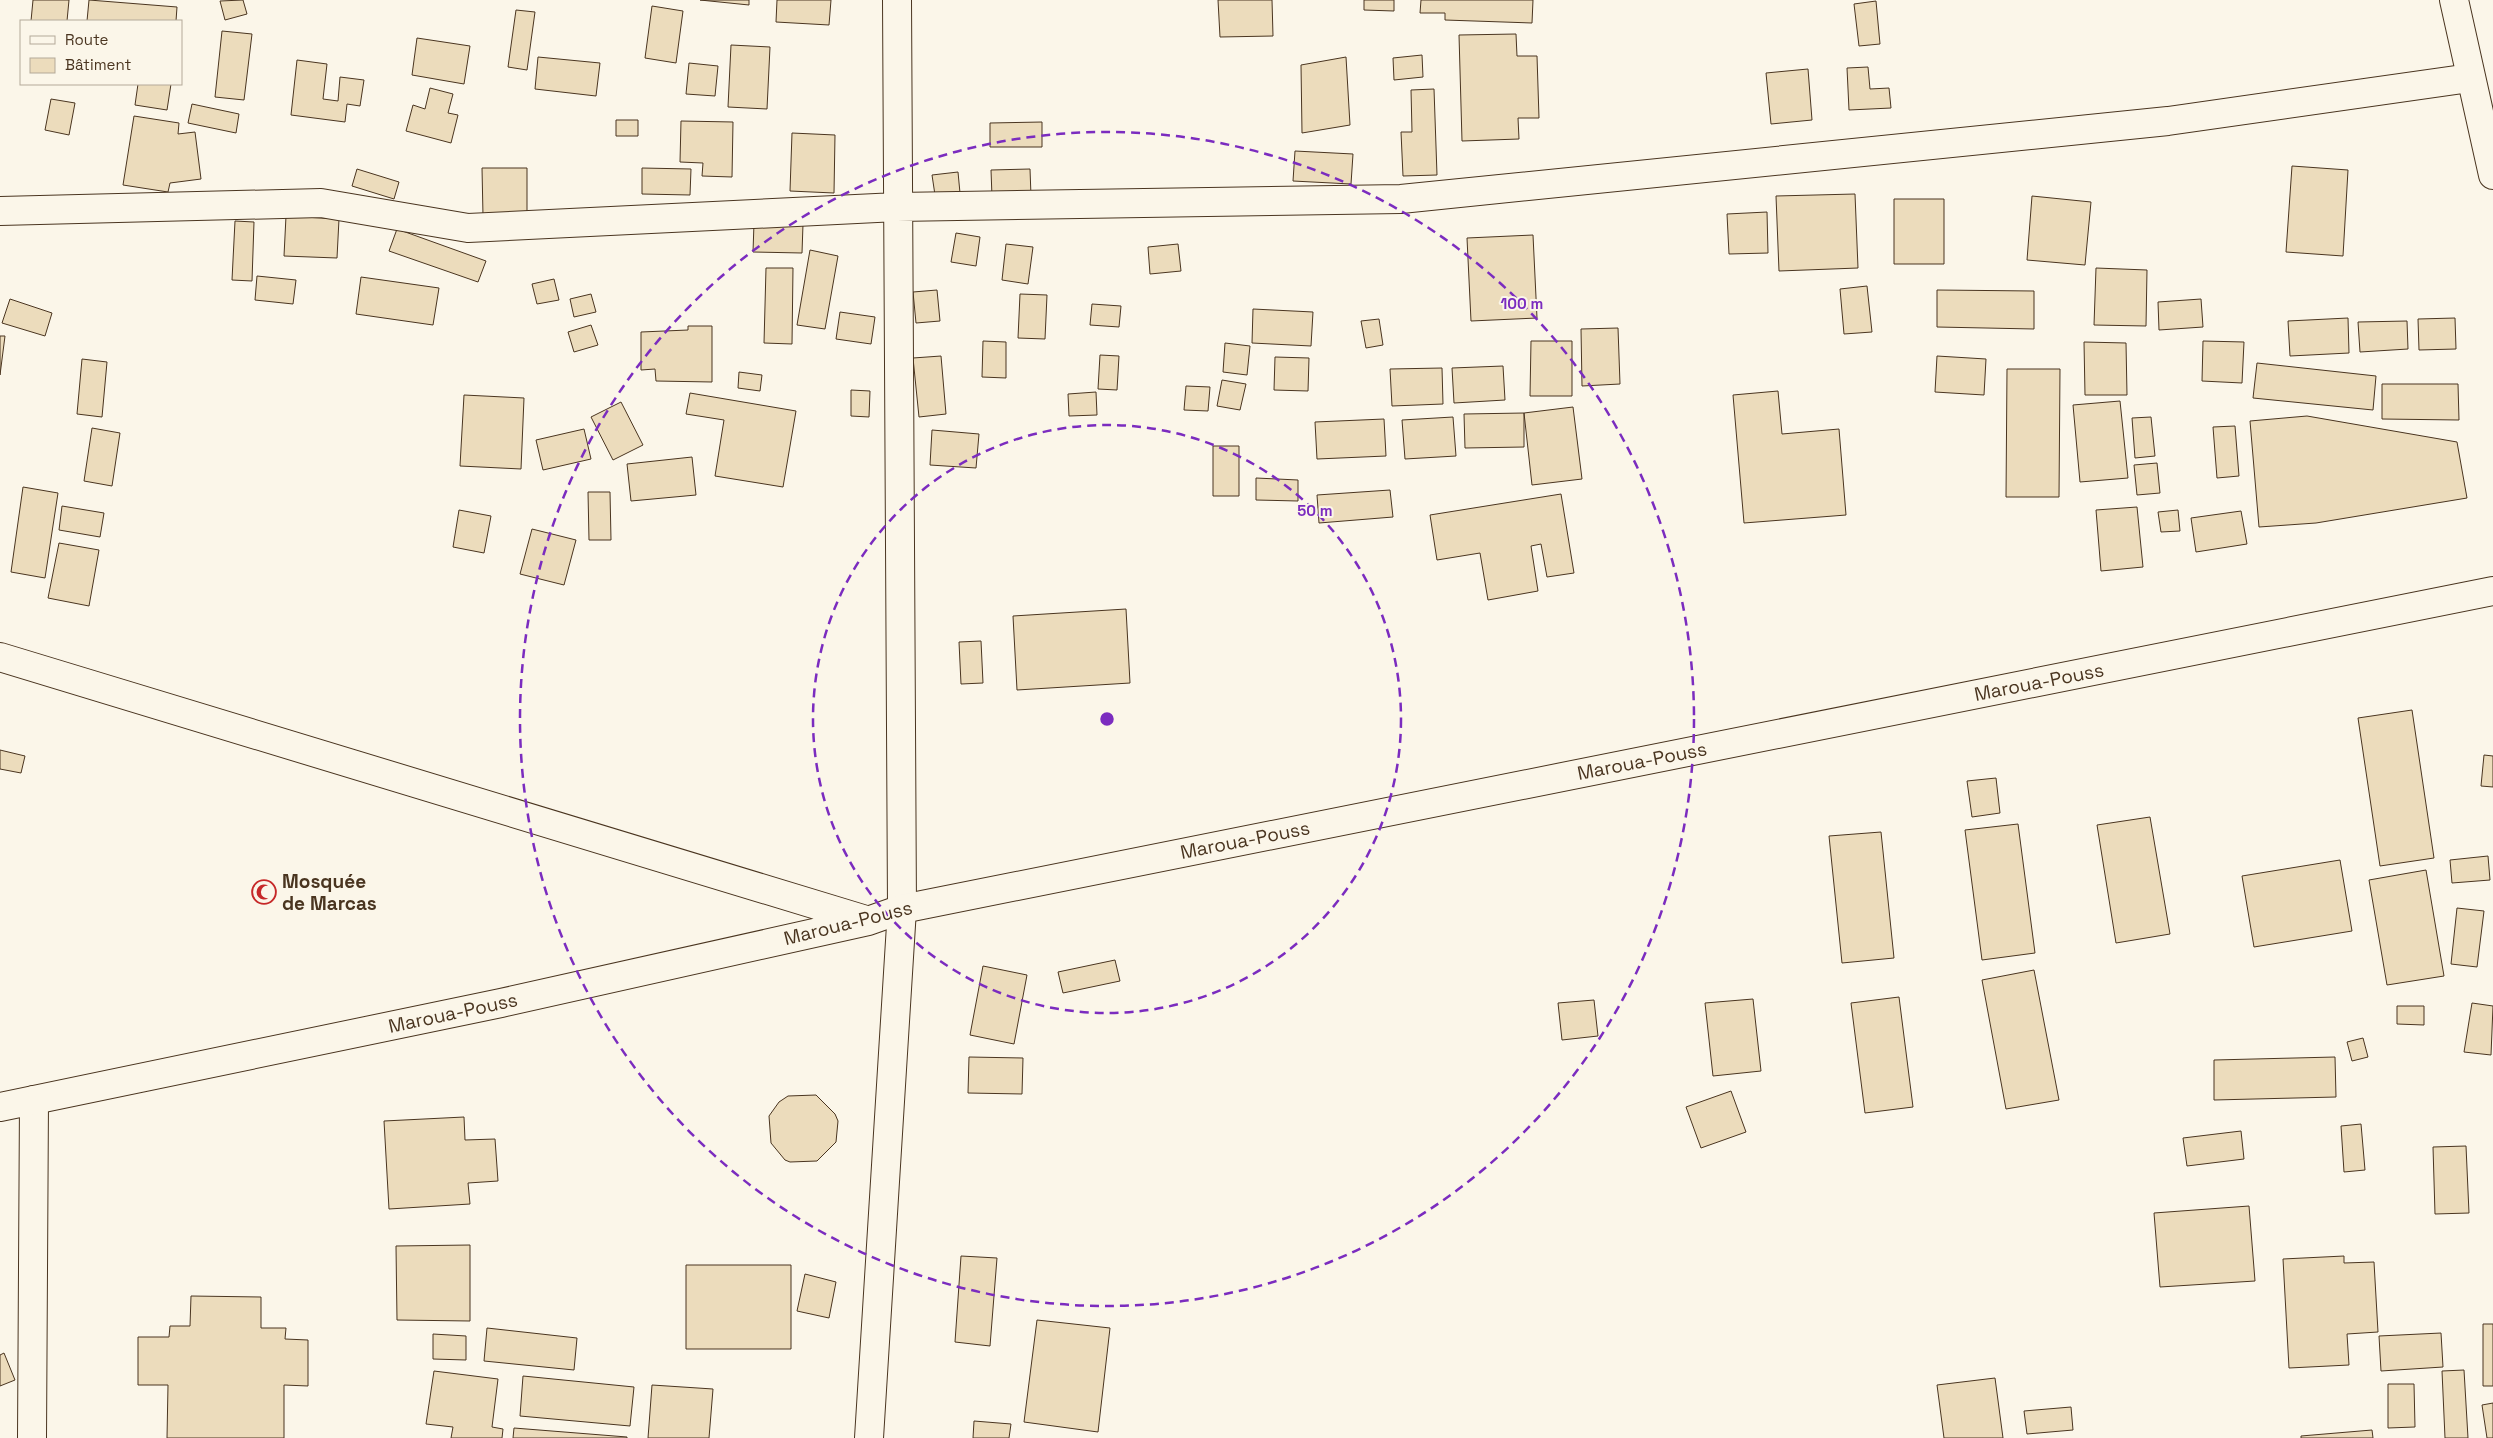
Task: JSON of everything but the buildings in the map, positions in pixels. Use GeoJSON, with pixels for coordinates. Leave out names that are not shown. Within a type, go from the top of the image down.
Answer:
{"type":"FeatureCollection","features":[{"type":"Feature","properties":{"kind":"street"},"geometry":{"type":"LineString","coordinates":[[869,1438],[902,909],[897,0]]}},
{"type":"Feature","properties":{"kind":"street"},"geometry":{"type":"LineString","coordinates":[[2454,0],[2493,175]]}},
{"type":"Feature","properties":{"kind":"street"},"geometry":{"type":"LineString","coordinates":[[0,211],[321,203],[476,228],[897,207],[1401,199],[2168,121],[2470,78]]}},
{"type":"Feature","properties":{"kind":"street","name":"Maroua-Pouss"},"geometry":{"type":"LineString","coordinates":[[0,1107],[502,1003],[868,921],[902,909],[2493,591]]}},
{"type":"Feature","properties":{"kind":"street"},"geometry":{"type":"LineString","coordinates":[[0,657],[868,921]]}},
{"type":"Feature","properties":{"kind":"street"},"geometry":{"type":"LineString","coordinates":[[32,1438],[34,1100]]}},
{"type":"Feature","properties":{"kind":"place","name":"Mosquée de Marcas"},"geometry":{"type":"Point","coordinates":[264,892]}}]}
